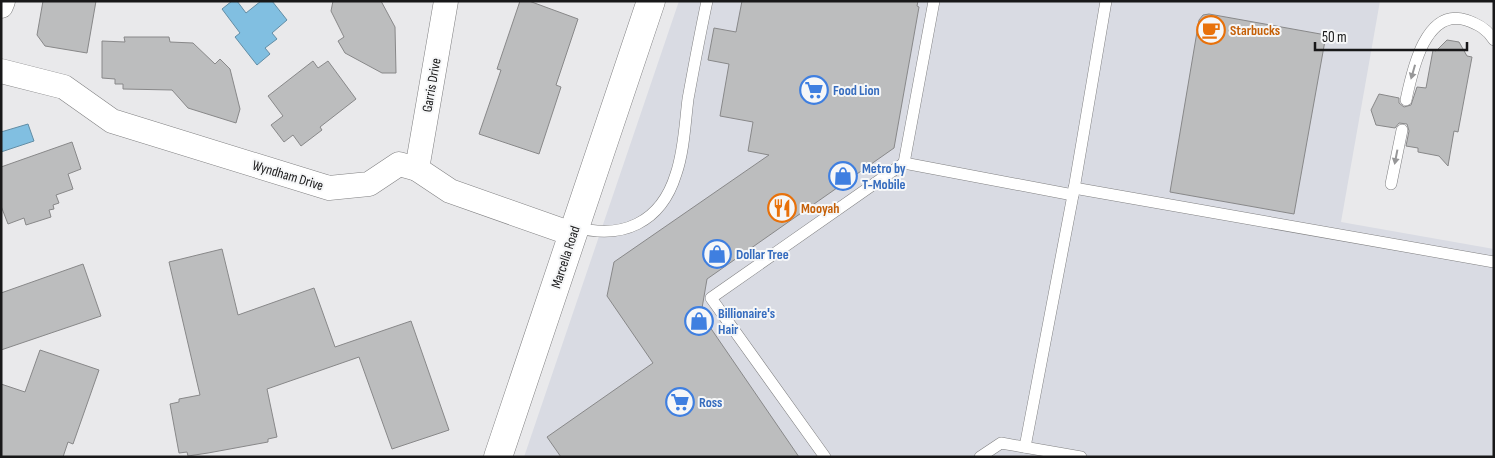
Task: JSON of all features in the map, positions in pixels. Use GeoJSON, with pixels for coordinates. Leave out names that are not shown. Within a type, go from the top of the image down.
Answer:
{"type":"FeatureCollection","features":[{"type":"Feature","properties":{"kind":"street"},"geometry":{"type":"LineString","coordinates":[[1,6],[3,1]]}},
{"type":"Feature","properties":{"kind":"street","name":"Garris Drive"},"geometry":{"type":"LineString","coordinates":[[417,168],[446,1]]}},
{"type":"Feature","properties":{"kind":"street","name":"Marcella Road"},"geometry":{"type":"LineString","coordinates":[[498,457],[651,1]]}},
{"type":"Feature","properties":{"kind":"street","name":"Wyndham Drive"},"geometry":{"type":"LineString","coordinates":[[1,71],[64,87],[112,121],[329,188],[369,184],[399,164],[417,168]]}},
{"type":"Feature","properties":{"kind":"street"},"geometry":{"type":"LineString","coordinates":[[417,168],[450,191],[573,231]]}},
{"type":"Feature","properties":{"kind":"lane"},"geometry":{"type":"LineString","coordinates":[[573,231],[617,232],[638,225],[663,203],[676,175],[696,54],[707,1]]}},
{"type":"Feature","properties":{"kind":"lane"},"geometry":{"type":"LineString","coordinates":[[825,457],[711,298],[904,163],[934,1]]}},
{"type":"Feature","properties":{"kind":"lane"},"geometry":{"type":"LineString","coordinates":[[1025,447],[1073,192],[1106,1]]}},
{"type":"Feature","properties":{"kind":"lane"},"geometry":{"type":"LineString","coordinates":[[1406,100],[1414,66],[1423,45],[1428,36],[1442,23],[1454,19],[1471,22],[1485,30],[1494,40]]}},
{"type":"Feature","properties":{"kind":"lane"},"geometry":{"type":"LineString","coordinates":[[1391,184],[1402,130]]}},
{"type":"Feature","properties":{"kind":"lane"},"geometry":{"type":"LineString","coordinates":[[904,163],[1494,262]]}},
{"type":"Feature","properties":{"kind":"lane"},"geometry":{"type":"LineString","coordinates":[[980,457],[1001,443],[1081,457]]}},
{"type":"Feature","properties":{"kind":"shaded area"},"geometry":{"type":"Polygon","coordinates":[[[679,1],[1380,1],[1341,222],[1494,249],[1494,457],[524,457],[679,1]]]}},
{"type":"Feature","properties":{"kind":"water"},"geometry":{"type":"Polygon","coordinates":[[[232,1],[237,1],[246,13],[261,1],[272,1],[287,20],[272,33],[277,39],[265,48],[270,54],[257,65],[235,37],[240,33],[222,9],[232,1]]]}},
{"type":"Feature","properties":{"kind":"water"},"geometry":{"type":"Polygon","coordinates":[[[28,124],[34,141],[1,152],[1,132],[28,124]]]}},
{"type":"Feature","properties":{"kind":"building"},"geometry":{"type":"Polygon","coordinates":[[[43,1],[96,1],[87,53],[45,46],[37,35],[43,1]]]}},
{"type":"Feature","properties":{"kind":"building"},"geometry":{"type":"Polygon","coordinates":[[[333,1],[381,1],[395,27],[396,73],[382,73],[345,53],[338,41],[344,37],[331,11],[333,1]]]}},
{"type":"Feature","properties":{"kind":"building"},"geometry":{"type":"Polygon","coordinates":[[[520,1],[529,1],[578,19],[556,85],[561,87],[539,154],[479,134],[501,70],[497,69],[520,1]]]}},
{"type":"Feature","properties":{"kind":"building"},"geometry":{"type":"Polygon","coordinates":[[[742,1],[918,1],[917,6],[919,7],[894,148],[707,279],[701,314],[799,457],[561,457],[547,437],[653,363],[607,296],[614,262],[769,155],[748,151],[753,122],[720,116],[729,64],[708,60],[714,28],[736,32],[742,1]]]}},
{"type":"Feature","properties":{"kind":"building"},"geometry":{"type":"Polygon","coordinates":[[[1209,14],[1326,35],[1294,214],[1170,192],[1199,20],[1203,15],[1209,14]]]}},
{"type":"Feature","properties":{"kind":"building"},"geometry":{"type":"Polygon","coordinates":[[[124,37],[169,37],[170,42],[193,43],[215,64],[220,59],[230,69],[240,109],[236,123],[188,108],[172,90],[123,89],[123,84],[115,84],[115,79],[102,78],[102,41],[125,42],[124,37]]]}},
{"type":"Feature","properties":{"kind":"building"},"geometry":{"type":"Polygon","coordinates":[[[1447,40],[1459,42],[1467,56],[1472,57],[1458,132],[1454,131],[1448,166],[1439,156],[1418,152],[1418,148],[1406,146],[1409,131],[1407,124],[1399,123],[1395,128],[1376,125],[1371,110],[1379,94],[1399,98],[1399,103],[1404,107],[1411,105],[1417,87],[1426,88],[1433,50],[1436,51],[1447,40]]]}},
{"type":"Feature","properties":{"kind":"building"},"geometry":{"type":"Polygon","coordinates":[[[313,61],[318,68],[328,61],[356,99],[320,127],[322,130],[301,146],[293,135],[284,142],[271,125],[283,116],[268,96],[313,61]]]}},
{"type":"Feature","properties":{"kind":"building"},"geometry":{"type":"Polygon","coordinates":[[[72,142],[81,169],[68,174],[73,189],[56,195],[59,203],[53,205],[54,209],[49,210],[51,217],[26,225],[24,218],[8,224],[1,206],[1,167],[72,142]]]}},
{"type":"Feature","properties":{"kind":"building"},"geometry":{"type":"Polygon","coordinates":[[[222,249],[238,315],[314,288],[335,347],[411,321],[449,430],[392,449],[359,357],[267,389],[277,437],[268,439],[268,442],[188,456],[187,452],[179,453],[170,404],[179,402],[179,399],[200,395],[169,262],[222,249]]]}},
{"type":"Feature","properties":{"kind":"building"},"geometry":{"type":"Polygon","coordinates":[[[83,264],[101,316],[1,350],[1,293],[83,264]]]}},
{"type":"Feature","properties":{"kind":"building"},"geometry":{"type":"Polygon","coordinates":[[[40,350],[99,370],[73,444],[68,442],[63,457],[1,457],[1,384],[25,392],[40,350]]]}},
{"type":"Feature","properties":{"kind":"place","name":"Starbucks"},"geometry":{"type":"Point","coordinates":[1211,30]}},
{"type":"Feature","properties":{"kind":"place","name":"Food Lion"},"geometry":{"type":"Point","coordinates":[814,90]}},
{"type":"Feature","properties":{"kind":"place","name":"Metro by T-Mobile"},"geometry":{"type":"Point","coordinates":[843,176]}},
{"type":"Feature","properties":{"kind":"place","name":"Mooyah"},"geometry":{"type":"Point","coordinates":[782,208]}},
{"type":"Feature","properties":{"kind":"place","name":"Dollar Tree"},"geometry":{"type":"Point","coordinates":[717,254]}},
{"type":"Feature","properties":{"kind":"place","name":"Billionaire's Hair"},"geometry":{"type":"Point","coordinates":[699,321]}},
{"type":"Feature","properties":{"kind":"place","name":"Ross"},"geometry":{"type":"Point","coordinates":[680,402]}}]}
